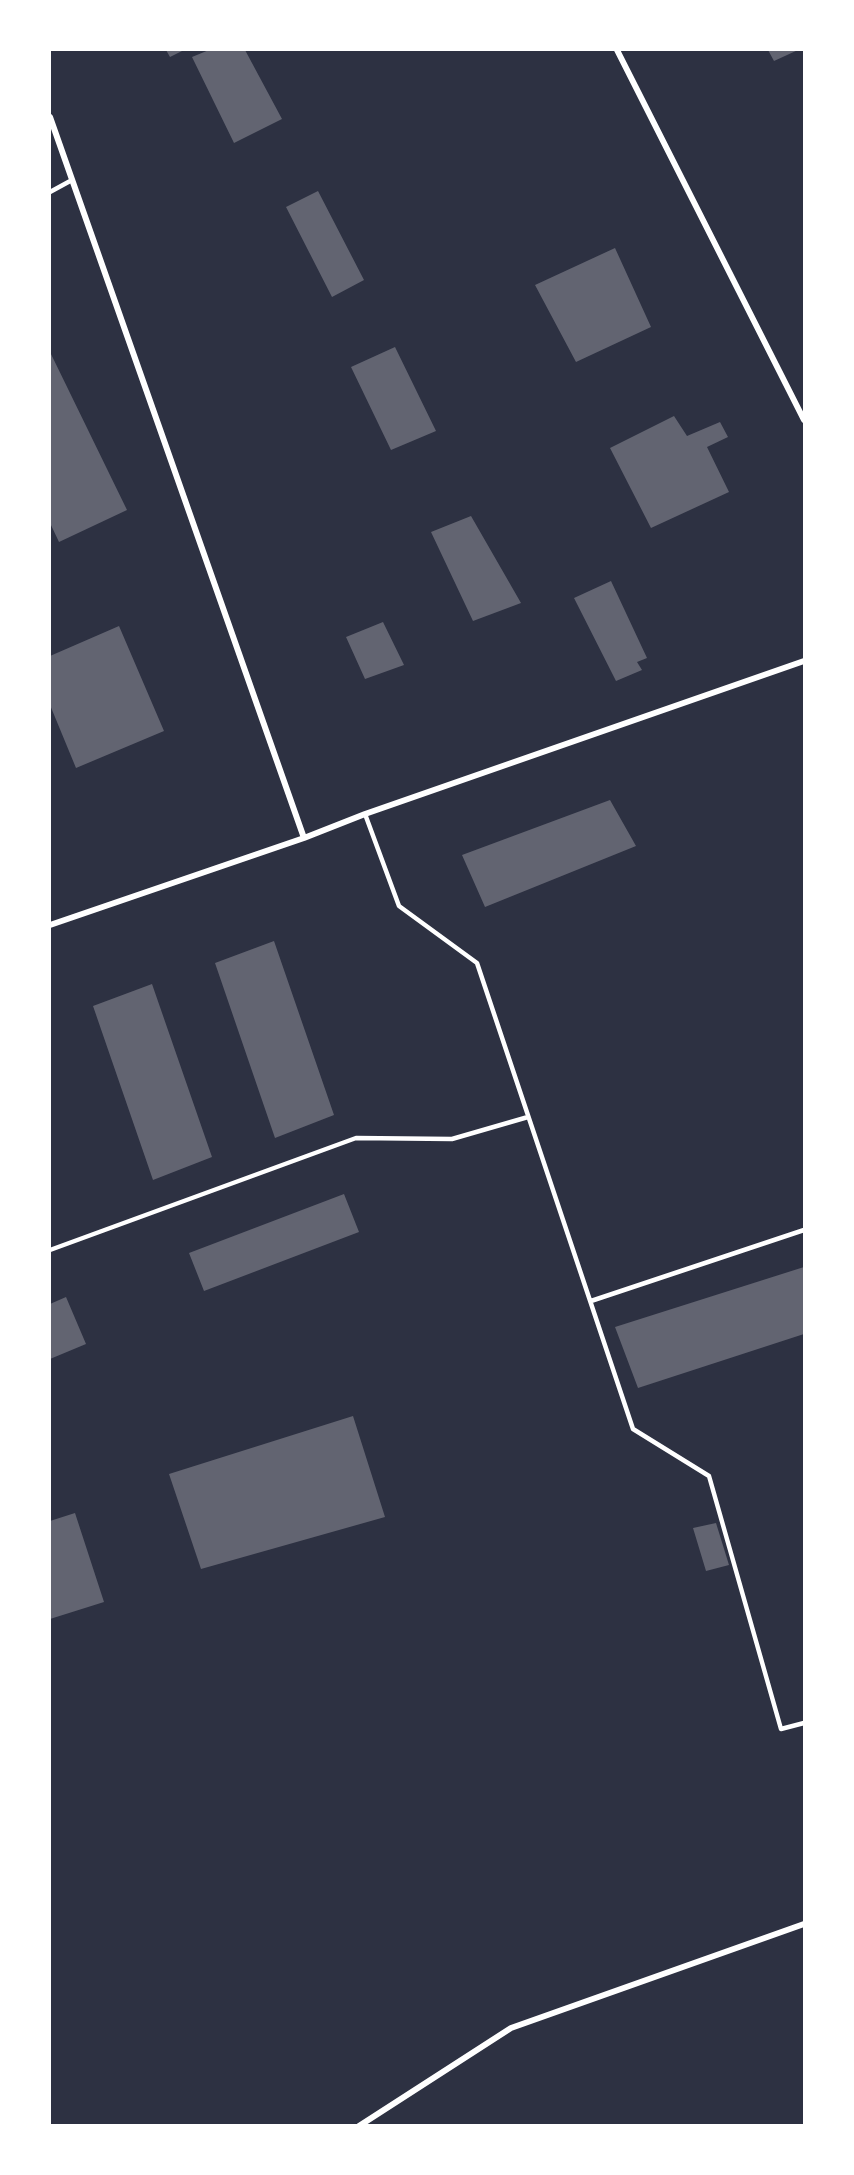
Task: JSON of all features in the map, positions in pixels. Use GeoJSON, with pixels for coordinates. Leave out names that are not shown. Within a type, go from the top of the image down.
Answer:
{"type":"FeatureCollection","features":[{"type":"Feature","properties":{"kind":"street"},"geometry":{"type":"LineString","coordinates":[[617,50],[804,420]]}},
{"type":"Feature","properties":{"kind":"street"},"geometry":{"type":"LineString","coordinates":[[50,117],[304,838]]}},
{"type":"Feature","properties":{"kind":"street"},"geometry":{"type":"LineString","coordinates":[[50,925],[304,838],[365,814],[804,661]]}},
{"type":"Feature","properties":{"kind":"street"},"geometry":{"type":"LineString","coordinates":[[359,2126],[511,2028],[804,1924]]}},
{"type":"Feature","properties":{"kind":"lane"},"geometry":{"type":"LineString","coordinates":[[50,192],[72,180]]}},
{"type":"Feature","properties":{"kind":"lane"},"geometry":{"type":"LineString","coordinates":[[365,814],[399,906],[477,963],[633,1429],[709,1476],[782,1729],[804,1723]]}},
{"type":"Feature","properties":{"kind":"lane"},"geometry":{"type":"LineString","coordinates":[[50,1250],[356,1138],[452,1139],[528,1117]]}},
{"type":"Feature","properties":{"kind":"lane"},"geometry":{"type":"LineString","coordinates":[[591,1301],[804,1230]]}},
{"type":"Feature","properties":{"kind":"building"},"geometry":{"type":"Polygon","coordinates":[[[166,50],[184,50],[170,57],[166,50]]]}},
{"type":"Feature","properties":{"kind":"building"},"geometry":{"type":"Polygon","coordinates":[[[209,50],[245,50],[282,119],[234,143],[192,57],[209,50]]]}},
{"type":"Feature","properties":{"kind":"building"},"geometry":{"type":"Polygon","coordinates":[[[768,50],[798,50],[774,61],[768,50]]]}},
{"type":"Feature","properties":{"kind":"building"},"geometry":{"type":"Polygon","coordinates":[[[318,191],[364,280],[332,297],[286,207],[318,191]]]}},
{"type":"Feature","properties":{"kind":"building"},"geometry":{"type":"Polygon","coordinates":[[[615,248],[651,327],[576,362],[535,285],[615,248]]]}},
{"type":"Feature","properties":{"kind":"building"},"geometry":{"type":"Polygon","coordinates":[[[395,347],[436,431],[391,450],[351,367],[395,347]]]}},
{"type":"Feature","properties":{"kind":"building"},"geometry":{"type":"Polygon","coordinates":[[[50,352],[127,510],[59,542],[50,523],[50,352]]]}},
{"type":"Feature","properties":{"kind":"building"},"geometry":{"type":"Polygon","coordinates":[[[674,416],[687,436],[720,422],[728,437],[707,447],[729,492],[651,528],[610,448],[674,416]]]}},
{"type":"Feature","properties":{"kind":"building"},"geometry":{"type":"Polygon","coordinates":[[[471,516],[521,603],[473,621],[431,532],[471,516]]]}},
{"type":"Feature","properties":{"kind":"building"},"geometry":{"type":"Polygon","coordinates":[[[611,581],[647,658],[637,662],[642,670],[616,681],[574,598],[611,581]]]}},
{"type":"Feature","properties":{"kind":"building"},"geometry":{"type":"Polygon","coordinates":[[[383,622],[404,665],[365,679],[346,637],[383,622]]]}},
{"type":"Feature","properties":{"kind":"building"},"geometry":{"type":"Polygon","coordinates":[[[119,626],[164,731],[76,768],[50,705],[50,656],[119,626]]]}},
{"type":"Feature","properties":{"kind":"building"},"geometry":{"type":"Polygon","coordinates":[[[610,800],[636,846],[485,907],[462,855],[610,800]]]}},
{"type":"Feature","properties":{"kind":"building"},"geometry":{"type":"Polygon","coordinates":[[[274,941],[334,1115],[275,1138],[215,963],[274,941]]]}},
{"type":"Feature","properties":{"kind":"building"},"geometry":{"type":"Polygon","coordinates":[[[152,984],[212,1157],[153,1180],[93,1006],[152,984]]]}},
{"type":"Feature","properties":{"kind":"building"},"geometry":{"type":"Polygon","coordinates":[[[344,1194],[359,1232],[204,1291],[189,1253],[344,1194]]]}},
{"type":"Feature","properties":{"kind":"building"},"geometry":{"type":"Polygon","coordinates":[[[804,1267],[804,1334],[638,1388],[615,1327],[804,1267]]]}},
{"type":"Feature","properties":{"kind":"building"},"geometry":{"type":"Polygon","coordinates":[[[66,1297],[86,1344],[50,1359],[50,1304],[66,1297]]]}},
{"type":"Feature","properties":{"kind":"building"},"geometry":{"type":"Polygon","coordinates":[[[353,1416],[385,1517],[201,1569],[169,1474],[353,1416]]]}},
{"type":"Feature","properties":{"kind":"building"},"geometry":{"type":"Polygon","coordinates":[[[75,1513],[104,1602],[50,1619],[50,1521],[75,1513]]]}},
{"type":"Feature","properties":{"kind":"building"},"geometry":{"type":"Polygon","coordinates":[[[716,1523],[729,1565],[706,1571],[693,1528],[716,1523]]]}}]}
